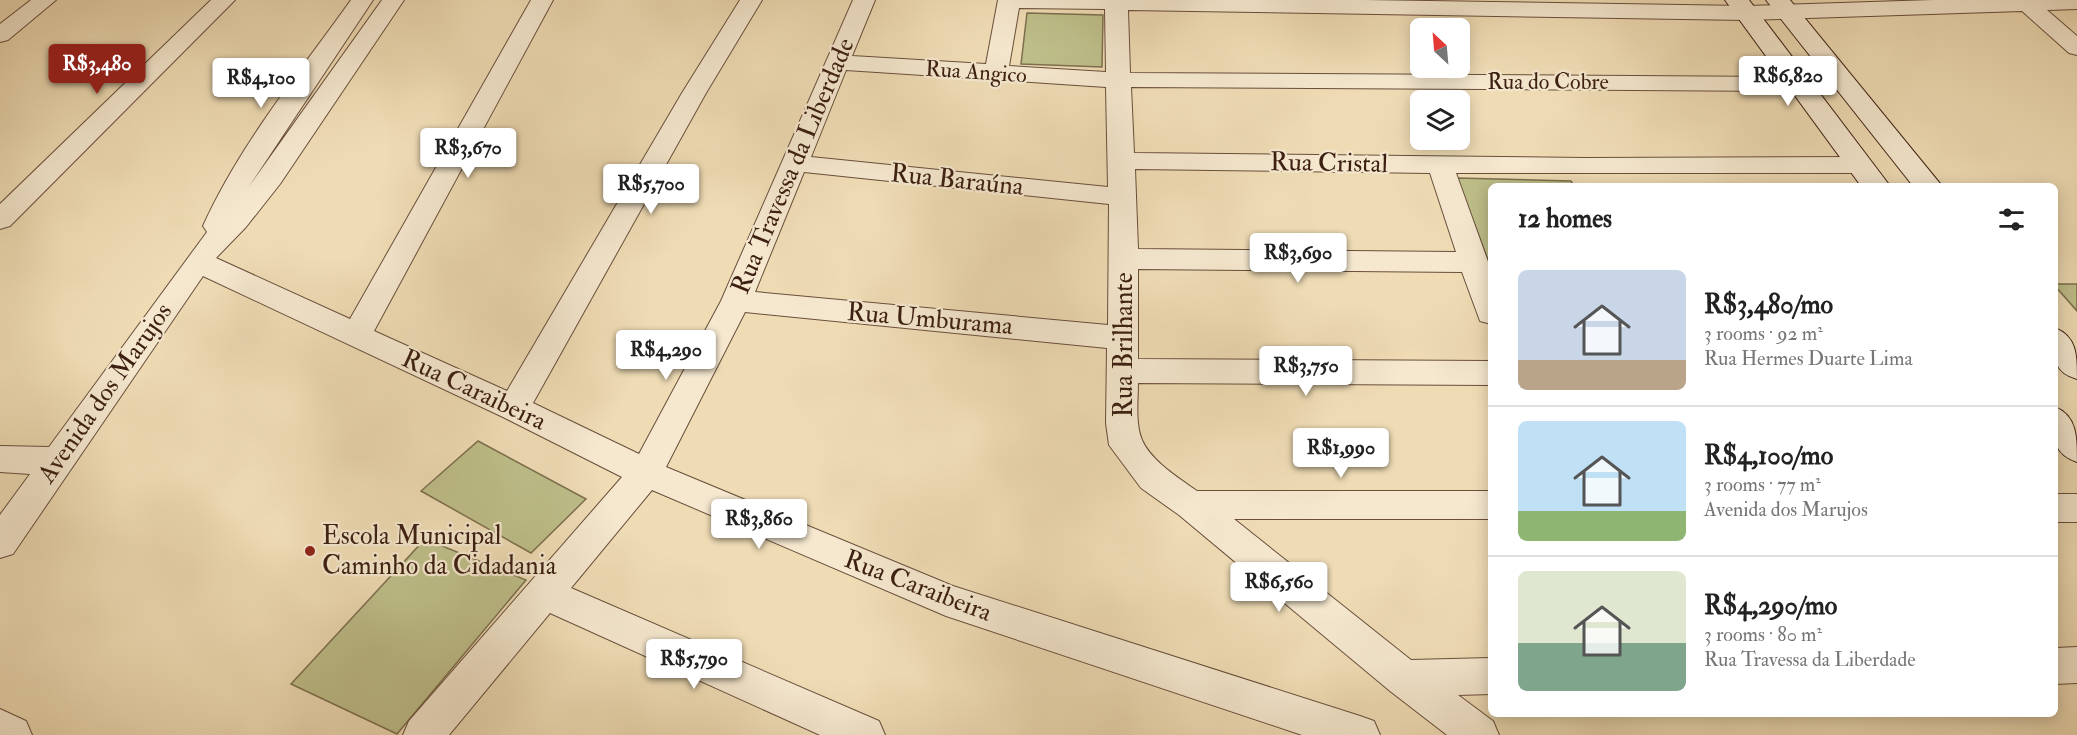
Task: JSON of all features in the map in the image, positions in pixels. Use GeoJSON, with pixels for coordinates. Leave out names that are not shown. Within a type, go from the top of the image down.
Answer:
{"type":"FeatureCollection","features":[{"type":"Feature","properties":{"kind":"street"},"geometry":{"type":"LineString","coordinates":[[0,35],[45,0]]}},
{"type":"Feature","properties":{"kind":"street"},"geometry":{"type":"LineString","coordinates":[[0,220],[224,0]]}},
{"type":"Feature","properties":{"kind":"street","name":"Avenida dos Marujos"},"geometry":{"type":"LineString","coordinates":[[205,253],[220,214],[231,194],[362,0]]}},
{"type":"Feature","properties":{"kind":"street","name":"Avenida dos Marujos"},"geometry":{"type":"LineString","coordinates":[[0,543],[205,253],[271,178],[393,0]]}},
{"type":"Feature","properties":{"kind":"street"},"geometry":{"type":"LineString","coordinates":[[356,336],[542,0]]}},
{"type":"Feature","properties":{"kind":"street"},"geometry":{"type":"LineString","coordinates":[[514,408],[688,104],[751,0]]}},
{"type":"Feature","properties":{"kind":"street","name":"Rua Travessa da Liberdade"},"geometry":{"type":"LineString","coordinates":[[423,735],[646,473],[736,301],[864,0]]}},
{"type":"Feature","properties":{"kind":"street"},"geometry":{"type":"LineString","coordinates":[[996,73],[1009,0],[1116,3],[1742,6],[2077,2]]}},
{"type":"Feature","properties":{"kind":"street"},"geometry":{"type":"LineString","coordinates":[[2025,2],[2077,48]]}},
{"type":"Feature","properties":{"kind":"street","name":"Rua Brilhante"},"geometry":{"type":"LineString","coordinates":[[1116,3],[1124,259],[1122,423],[1126,445],[1152,478],[1191,506],[1404,678],[1479,735]]}},
{"type":"Feature","properties":{"kind":"street"},"geometry":{"type":"LineString","coordinates":[[1742,6],[1874,183]]}},
{"type":"Feature","properties":{"kind":"street"},"geometry":{"type":"LineString","coordinates":[[1783,6],[1926,183]]}},
{"type":"Feature","properties":{"kind":"street","name":"Rua Angico"},"geometry":{"type":"LineString","coordinates":[[836,62],[1117,80]]}},
{"type":"Feature","properties":{"kind":"street","name":"Rua do Cobre"},"geometry":{"type":"LineString","coordinates":[[1117,80],[1799,84]]}},
{"type":"Feature","properties":{"kind":"street","name":"Rua Cristal"},"geometry":{"type":"LineString","coordinates":[[1122,161],[1440,164],[1590,176],[1859,165]]}},
{"type":"Feature","properties":{"kind":"street","name":"Rua Baraúna"},"geometry":{"type":"LineString","coordinates":[[793,164],[1122,197]]}},
{"type":"Feature","properties":{"kind":"street"},"geometry":{"type":"LineString","coordinates":[[1440,164],[1488,304]]}},
{"type":"Feature","properties":{"kind":"street","name":"Rua Caraibeira"},"geometry":{"type":"LineString","coordinates":[[205,253],[356,336],[514,408],[646,473],[946,600],[1360,735]]}},
{"type":"Feature","properties":{"kind":"street"},"geometry":{"type":"LineString","coordinates":[[1124,259],[1473,262]]}},
{"type":"Feature","properties":{"kind":"street","name":"Rua Umburama"},"geometry":{"type":"LineString","coordinates":[[736,301],[1123,354],[1488,373]]}},
{"type":"Feature","properties":{"kind":"street"},"geometry":{"type":"LineString","coordinates":[[2058,344],[2077,367]]}},
{"type":"Feature","properties":{"kind":"street"},"geometry":{"type":"LineString","coordinates":[[2058,424],[2077,448]]}},
{"type":"Feature","properties":{"kind":"street"},"geometry":{"type":"LineString","coordinates":[[0,459],[56,461]]}},
{"type":"Feature","properties":{"kind":"street"},"geometry":{"type":"LineString","coordinates":[[1191,506],[1488,505]]}},
{"type":"Feature","properties":{"kind":"street"},"geometry":{"type":"LineString","coordinates":[[2058,508],[2077,508]]}},
{"type":"Feature","properties":{"kind":"street"},"geometry":{"type":"LineString","coordinates":[[545,594],[865,735]]}},
{"type":"Feature","properties":{"kind":"street"},"geometry":{"type":"LineString","coordinates":[[2058,666],[2077,665]]}},
{"type":"Feature","properties":{"kind":"street"},"geometry":{"type":"LineString","coordinates":[[1404,678],[1488,676]]}},
{"type":"Feature","properties":{"kind":"street"},"geometry":{"type":"LineString","coordinates":[[0,728],[12,735]]}},
{"type":"Feature","properties":{"kind":"green space"},"geometry":{"type":"Polygon","coordinates":[[[1027,13],[1103,15],[1102,67],[1021,64],[1027,13]]]}},
{"type":"Feature","properties":{"kind":"green space"},"geometry":{"type":"Polygon","coordinates":[[[1457,178],[1571,181],[1572,183],[1488,183],[1488,260],[1457,178]]]}},
{"type":"Feature","properties":{"kind":"green space"},"geometry":{"type":"Polygon","coordinates":[[[2058,284],[2077,284],[2077,311],[2058,289],[2058,284]]]}},
{"type":"Feature","properties":{"kind":"green space"},"geometry":{"type":"Polygon","coordinates":[[[478,441],[586,499],[531,553],[421,491],[478,441]]]}},
{"type":"Feature","properties":{"kind":"green space"},"geometry":{"type":"Polygon","coordinates":[[[425,539],[526,580],[397,734],[291,684],[425,539]]]}},
{"type":"Feature","properties":{"kind":"place","name":"Escola Municipal Caminho da Cidadania"},"geometry":{"type":"Point","coordinates":[310,551]}}]}
